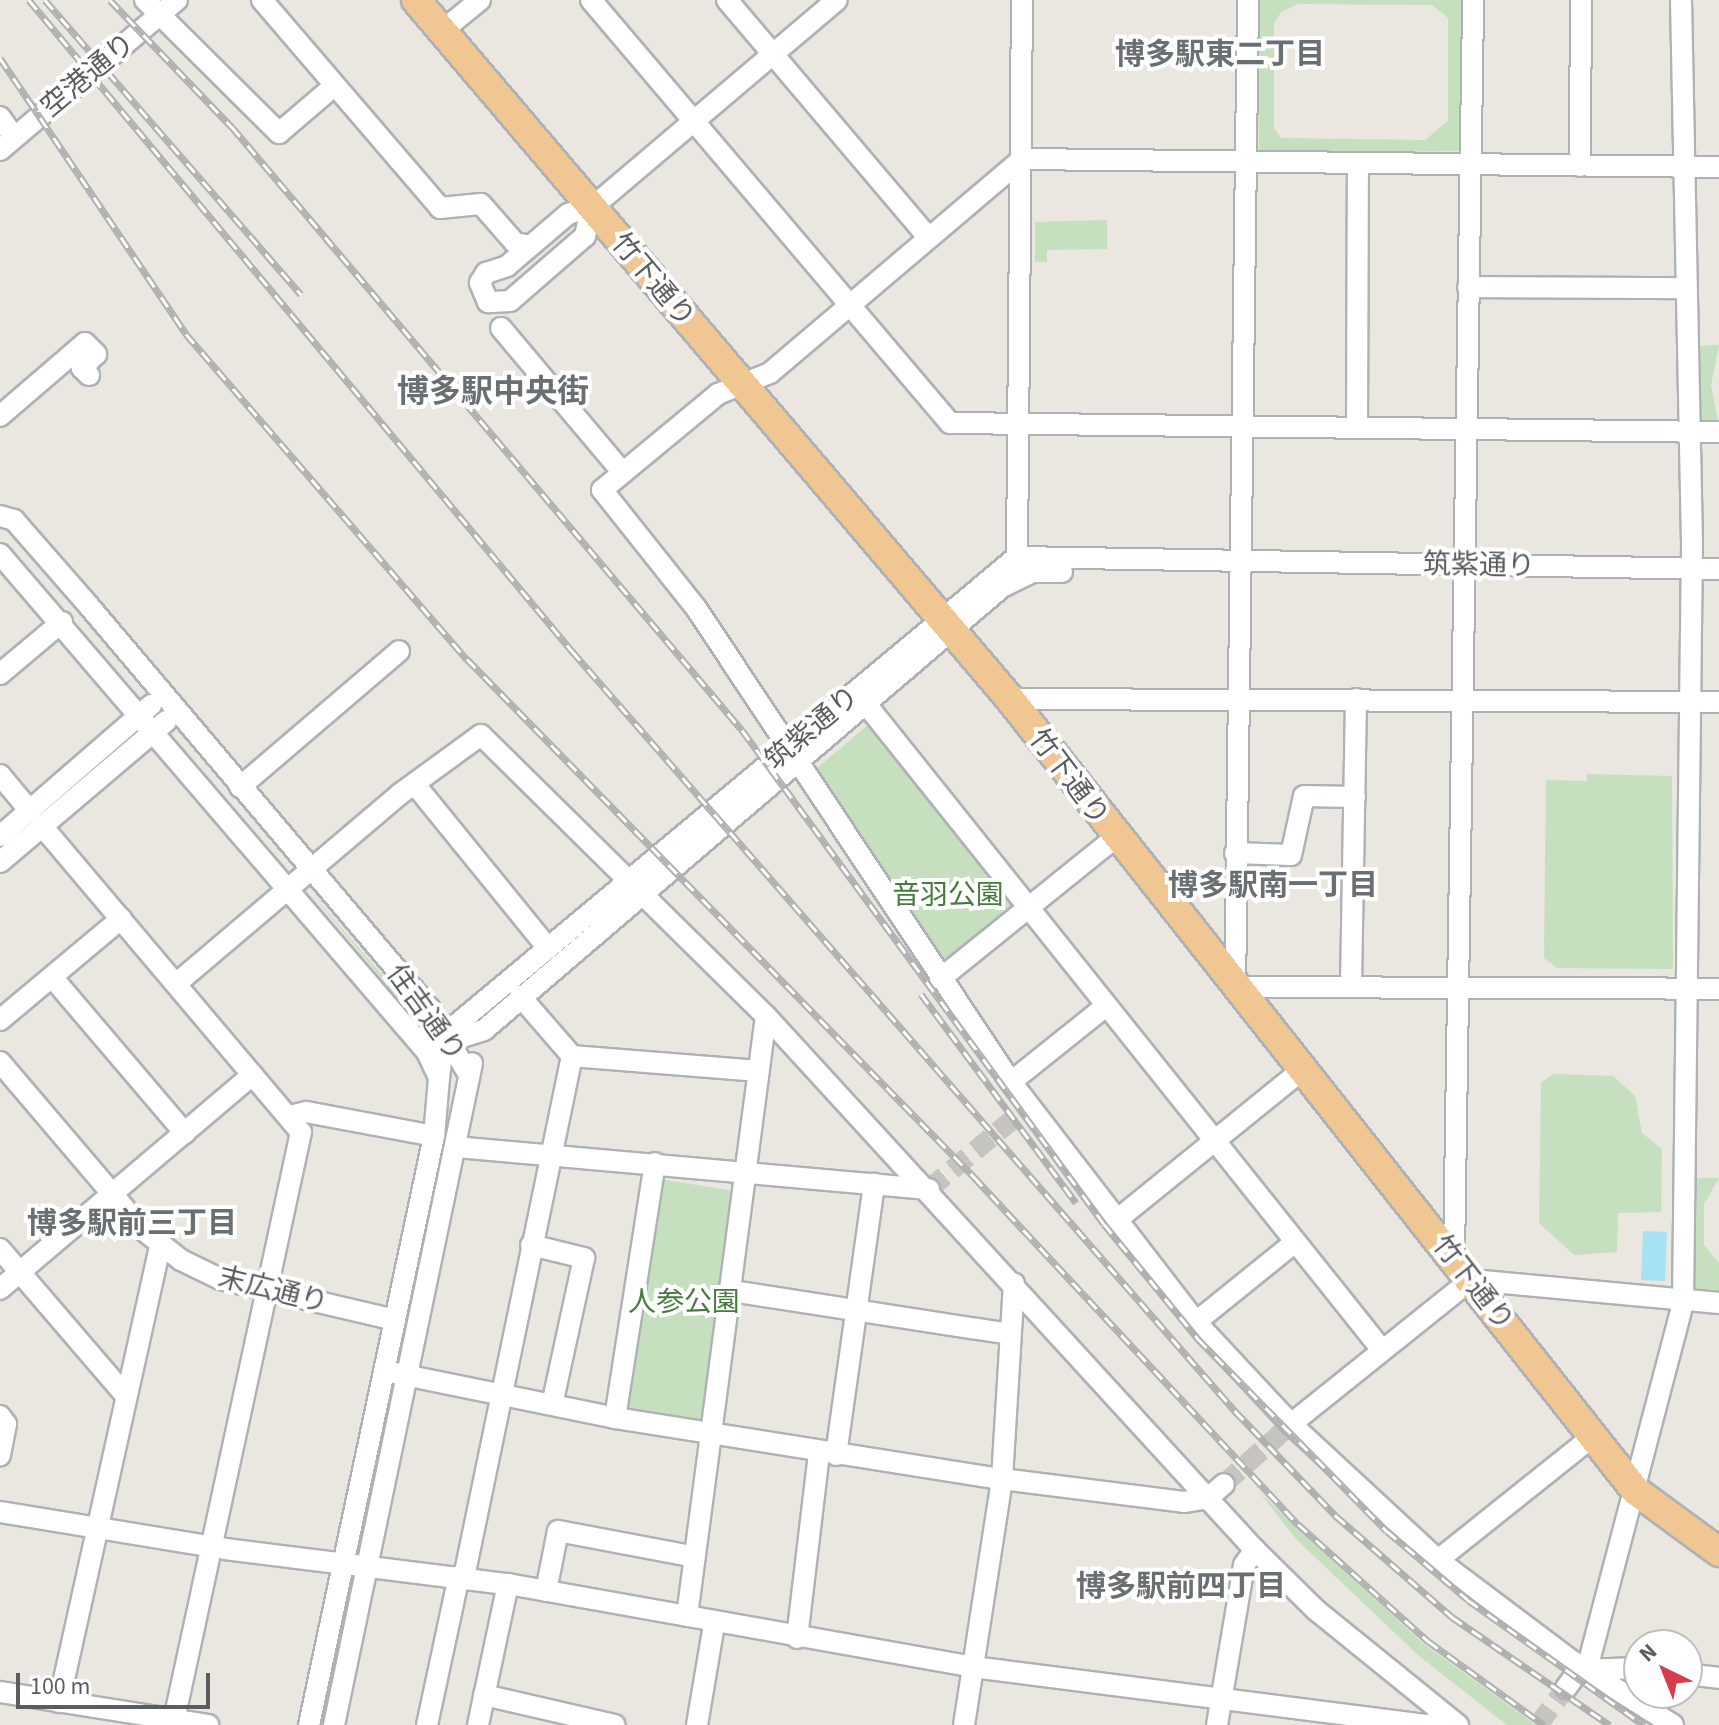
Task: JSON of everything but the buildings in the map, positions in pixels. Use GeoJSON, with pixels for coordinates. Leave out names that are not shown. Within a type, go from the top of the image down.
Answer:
{"type":"FeatureCollection","features":[{"type":"Feature","properties":{"kind":"highway","name":"竹下通り"},"geometry":{"type":"LineString","coordinates":[[416,0],[1010,699],[1115,838],[1462,1269],[1636,1491],[1719,1552]]}},
{"type":"Feature","properties":{"kind":"street","name":"空港通り"},"geometry":{"type":"LineString","coordinates":[[7,144],[177,0]]}},
{"type":"Feature","properties":{"kind":"street"},"geometry":{"type":"LineString","coordinates":[[262,0],[440,208],[481,204],[515,243],[530,246]]}},
{"type":"Feature","properties":{"kind":"street"},"geometry":{"type":"LineString","coordinates":[[442,31],[480,0]]}},
{"type":"Feature","properties":{"kind":"street"},"geometry":{"type":"LineString","coordinates":[[591,0],[950,423],[1719,432]]}},
{"type":"Feature","properties":{"kind":"street"},"geometry":{"type":"LineString","coordinates":[[727,0],[929,238]]}},
{"type":"Feature","properties":{"kind":"street"},"geometry":{"type":"LineString","coordinates":[[591,208],[585,236],[510,301],[488,302],[480,283],[486,273],[530,246],[568,214],[591,208],[837,0]]}},
{"type":"Feature","properties":{"kind":"street"},"geometry":{"type":"LineString","coordinates":[[1017,557],[1022,0]]}},
{"type":"Feature","properties":{"kind":"street"},"geometry":{"type":"LineString","coordinates":[[1248,0],[1235,987],[1351,985],[1719,989]]}},
{"type":"Feature","properties":{"kind":"street"},"geometry":{"type":"LineString","coordinates":[[1291,1424],[1382,1350],[1462,1269],[1460,987],[1473,0]]}},
{"type":"Feature","properties":{"kind":"street"},"geometry":{"type":"LineString","coordinates":[[1580,166],[1581,0]]}},
{"type":"Feature","properties":{"kind":"street"},"geometry":{"type":"LineString","coordinates":[[1566,1688],[1587,1669],[1683,1303],[1692,569],[1681,0]]}},
{"type":"Feature","properties":{"kind":"street"},"geometry":{"type":"LineString","coordinates":[[159,14],[279,133],[334,86]]}},
{"type":"Feature","properties":{"kind":"street"},"geometry":{"type":"LineString","coordinates":[[0,117],[7,144]]}},
{"type":"Feature","properties":{"kind":"street"},"geometry":{"type":"LineString","coordinates":[[1673,1725],[1587,1669],[1438,1560],[1291,1424],[1196,1322],[1011,1082],[791,756],[696,608],[602,490],[714,397],[766,376],[1022,159],[1719,167]]}},
{"type":"Feature","properties":{"kind":"street"},"geometry":{"type":"LineString","coordinates":[[1357,427],[1358,165]]}},
{"type":"Feature","properties":{"kind":"street"},"geometry":{"type":"LineString","coordinates":[[1468,287],[1686,288]]}},
{"type":"Feature","properties":{"kind":"street"},"geometry":{"type":"LineString","coordinates":[[501,328],[623,473]]}},
{"type":"Feature","properties":{"kind":"street"},"geometry":{"type":"LineString","coordinates":[[1,427],[85,343],[95,352],[82,368],[89,375]]}},
{"type":"Feature","properties":{"kind":"street","name":"住吉通り"},"geometry":{"type":"LineString","coordinates":[[7,518],[178,711],[311,872],[430,1009],[469,1075],[410,1375],[334,1725]]}},
{"type":"Feature","properties":{"kind":"street","name":"住吉通り"},"geometry":{"type":"LineString","coordinates":[[0,554],[155,730],[409,1032],[439,1078],[434,1136],[309,1725]]}},
{"type":"Feature","properties":{"kind":"street","name":"筑紫通り"},"geometry":{"type":"LineString","coordinates":[[791,756],[866,704],[1017,557],[1719,569]]}},
{"type":"Feature","properties":{"kind":"street","name":"筑紫通り"},"geometry":{"type":"LineString","coordinates":[[447,1041],[520,996],[636,885],[946,627],[1002,587],[1033,572],[1234,570],[1239,563]]}},
{"type":"Feature","properties":{"kind":"street"},"geometry":{"type":"LineString","coordinates":[[0,674],[62,622]]}},
{"type":"Feature","properties":{"kind":"street"},"geometry":{"type":"LineString","coordinates":[[240,787],[399,651]]}},
{"type":"Feature","properties":{"kind":"street"},"geometry":{"type":"LineString","coordinates":[[0,862],[36,818],[163,694]]}},
{"type":"Feature","properties":{"kind":"street"},"geometry":{"type":"LineString","coordinates":[[1010,699],[1238,695],[1719,702]]}},
{"type":"Feature","properties":{"kind":"street"},"geometry":{"type":"LineString","coordinates":[[1351,985],[1356,699]]}},
{"type":"Feature","properties":{"kind":"street"},"geometry":{"type":"LineString","coordinates":[[866,704],[1382,1350]]}},
{"type":"Feature","properties":{"kind":"street"},"geometry":{"type":"LineString","coordinates":[[0,836],[36,818],[178,711]]}},
{"type":"Feature","properties":{"kind":"street"},"geometry":{"type":"LineString","coordinates":[[176,984],[481,735],[766,1016],[1014,1283],[1216,1491],[1255,1550],[1453,1723]]}},
{"type":"Feature","properties":{"kind":"street"},"geometry":{"type":"LineString","coordinates":[[0,775],[301,1132],[174,1720]]}},
{"type":"Feature","properties":{"kind":"street"},"geometry":{"type":"LineString","coordinates":[[417,787],[548,948]]}},
{"type":"Feature","properties":{"kind":"street"},"geometry":{"type":"LineString","coordinates":[[1235,853],[1291,855],[1304,796],[1355,797]]}},
{"type":"Feature","properties":{"kind":"street"},"geometry":{"type":"LineString","coordinates":[[940,979],[1115,838]]}},
{"type":"Feature","properties":{"kind":"street","name":"筑紫通り"},"geometry":{"type":"LineString","coordinates":[[477,1022],[548,948],[636,885]]}},
{"type":"Feature","properties":{"kind":"street"},"geometry":{"type":"LineString","coordinates":[[0,1020],[121,919]]}},
{"type":"Feature","properties":{"kind":"street"},"geometry":{"type":"LineString","coordinates":[[52,977],[185,1133]]}},
{"type":"Feature","properties":{"kind":"street"},"geometry":{"type":"LineString","coordinates":[[520,996],[572,1056],[758,1071]]}},
{"type":"Feature","properties":{"kind":"street"},"geometry":{"type":"LineString","coordinates":[[1011,1082],[1106,1006]]}},
{"type":"Feature","properties":{"kind":"street"},"geometry":{"type":"LineString","coordinates":[[430,1009],[452,1022],[477,1022],[469,1075]]}},
{"type":"Feature","properties":{"kind":"street"},"geometry":{"type":"LineString","coordinates":[[687,1616],[766,1016]]}},
{"type":"Feature","properties":{"kind":"street"},"geometry":{"type":"LineString","coordinates":[[409,1032],[447,1041],[439,1078]]}},
{"type":"Feature","properties":{"kind":"street"},"geometry":{"type":"LineString","coordinates":[[427,1725],[572,1056]]}},
{"type":"Feature","properties":{"kind":"street","name":"末広通り"},"geometry":{"type":"LineString","coordinates":[[0,1062],[111,1194],[160,1246],[200,1271],[267,1292],[395,1320]]}},
{"type":"Feature","properties":{"kind":"street"},"geometry":{"type":"LineString","coordinates":[[1118,1219],[1301,1071]]}},
{"type":"Feature","properties":{"kind":"street"},"geometry":{"type":"LineString","coordinates":[[0,1289],[252,1075]]}},
{"type":"Feature","properties":{"kind":"street"},"geometry":{"type":"LineString","coordinates":[[290,1116],[306,1112],[434,1136]]}},
{"type":"Feature","properties":{"kind":"street"},"geometry":{"type":"LineString","coordinates":[[456,1147],[655,1163],[744,1175],[929,1189]]}},
{"type":"Feature","properties":{"kind":"street"},"geometry":{"type":"LineString","coordinates":[[615,1418],[655,1163]]}},
{"type":"Feature","properties":{"kind":"street"},"geometry":{"type":"LineString","coordinates":[[797,1638],[827,1454],[856,1309],[874,1184]]}},
{"type":"Feature","properties":{"kind":"street"},"geometry":{"type":"LineString","coordinates":[[1196,1322],[1295,1242]]}},
{"type":"Feature","properties":{"kind":"street"},"geometry":{"type":"LineString","coordinates":[[531,1245],[584,1258],[552,1405]]}},
{"type":"Feature","properties":{"kind":"street"},"geometry":{"type":"LineString","coordinates":[[59,1702],[160,1246]]}},
{"type":"Feature","properties":{"kind":"street"},"geometry":{"type":"LineString","coordinates":[[0,1249],[126,1396]]}},
{"type":"Feature","properties":{"kind":"street"},"geometry":{"type":"LineString","coordinates":[[1462,1269],[1683,1303],[1719,1303]]}},
{"type":"Feature","properties":{"kind":"street"},"geometry":{"type":"LineString","coordinates":[[964,1725],[1002,1479],[1014,1283]]}},
{"type":"Feature","properties":{"kind":"street"},"geometry":{"type":"LineString","coordinates":[[732,1291],[1010,1334]]}},
{"type":"Feature","properties":{"kind":"street"},"geometry":{"type":"LineString","coordinates":[[385,1371],[615,1418],[827,1454],[1184,1502],[1216,1491]]}},
{"type":"Feature","properties":{"kind":"street"},"geometry":{"type":"LineString","coordinates":[[0,1416],[6,1424],[0,1455]]}},
{"type":"Feature","properties":{"kind":"street"},"geometry":{"type":"LineString","coordinates":[[1438,1560],[1592,1437]]}},
{"type":"Feature","properties":{"kind":"street"},"geometry":{"type":"LineString","coordinates":[[0,1512],[212,1547],[508,1584],[687,1616],[714,1625],[973,1667],[1427,1725],[1453,1723]]}},
{"type":"Feature","properties":{"kind":"street"},"geometry":{"type":"LineString","coordinates":[[546,1591],[558,1531],[695,1557]]}},
{"type":"Feature","properties":{"kind":"street"},"geometry":{"type":"LineString","coordinates":[[1217,1725],[1244,1565],[1255,1550]]}},
{"type":"Feature","properties":{"kind":"street"},"geometry":{"type":"LineString","coordinates":[[478,1725],[508,1584]]}},
{"type":"Feature","properties":{"kind":"street"},"geometry":{"type":"LineString","coordinates":[[697,1725],[714,1625]]}},
{"type":"Feature","properties":{"kind":"street"},"geometry":{"type":"LineString","coordinates":[[1587,1669],[1623,1668]]}},
{"type":"Feature","properties":{"kind":"street"},"geometry":{"type":"LineString","coordinates":[[0,1692],[208,1725]]}},
{"type":"Feature","properties":{"kind":"street"},"geometry":{"type":"LineString","coordinates":[[484,1695],[615,1725]]}},
{"type":"Feature","properties":{"kind":"green space"},"geometry":{"type":"Polygon","coordinates":[[[1257,0],[1463,0],[1460,151],[1259,154],[1257,0]],[[1298,4],[1281,12],[1274,24],[1274,128],[1281,138],[1425,140],[1448,121],[1448,18],[1432,5],[1298,4]]]}},
{"type":"Feature","properties":{"kind":"green space"},"geometry":{"type":"Polygon","coordinates":[[[1107,220],[1107,249],[1047,250],[1047,262],[1035,262],[1035,222],[1107,220]]]}},
{"type":"Feature","properties":{"kind":"green space"},"geometry":{"type":"Polygon","coordinates":[[[1719,345],[1711,385],[1719,426],[1697,422],[1695,346],[1719,345]]]}},
{"type":"Feature","properties":{"kind":"green space","name":"音羽公園"},"geometry":{"type":"Polygon","coordinates":[[[869,724],[1014,904],[945,964],[810,774],[869,724]]]}},
{"type":"Feature","properties":{"kind":"green space"},"geometry":{"type":"Polygon","coordinates":[[[1587,774],[1672,776],[1673,969],[1557,968],[1544,958],[1546,780],[1587,781],[1587,774]]]}},
{"type":"Feature","properties":{"kind":"green space"},"geometry":{"type":"Polygon","coordinates":[[[310,892],[409,1006],[405,1010],[375,970],[310,892]]]}},
{"type":"Feature","properties":{"kind":"green space"},"geometry":{"type":"Polygon","coordinates":[[[1553,1074],[1613,1076],[1635,1096],[1642,1133],[1662,1149],[1661,1212],[1618,1213],[1617,1252],[1574,1255],[1539,1223],[1541,1083],[1553,1074]]]}},
{"type":"Feature","properties":{"kind":"green space"},"geometry":{"type":"Polygon","coordinates":[[[1692,1178],[1719,1178],[1704,1204],[1704,1245],[1719,1263],[1719,1296],[1690,1292],[1692,1178]]]}},
{"type":"Feature","properties":{"kind":"green space","name":"人参公園"},"geometry":{"type":"Polygon","coordinates":[[[661,1179],[745,1193],[706,1425],[623,1411],[661,1179]]]}},
{"type":"Feature","properties":{"kind":"green space"},"geometry":{"type":"Polygon","coordinates":[[[386,1409],[391,1410],[359,1537],[386,1409]]]}},
{"type":"Feature","properties":{"kind":"green space"},"geometry":{"type":"Polygon","coordinates":[[[1260,1493],[1425,1645],[1536,1725],[1507,1725],[1418,1655],[1296,1539],[1260,1493]]]}},
{"type":"Feature","properties":{"kind":"green space"},"geometry":{"type":"Polygon","coordinates":[[[344,1605],[350,1606],[324,1702],[344,1605]]]}},
{"type":"Feature","properties":{"kind":"water"},"geometry":{"type":"Polygon","coordinates":[[[1643,1231],[1667,1232],[1665,1281],[1641,1280],[1643,1231]]]}},
{"type":"Feature","properties":{"kind":"tunnel"},"geometry":{"type":"LineString","coordinates":[[929,1189],[1029,1106]]}},
{"type":"Feature","properties":{"kind":"tunnel"},"geometry":{"type":"LineString","coordinates":[[1224,1484],[1291,1424]]}},
{"type":"Feature","properties":{"kind":"tunnel"},"geometry":{"type":"LineString","coordinates":[[1538,1725],[1566,1688]]}},
{"type":"Feature","properties":{"kind":"railway"},"geometry":{"type":"LineString","coordinates":[[29,0],[572,651],[1235,1411],[1336,1516],[1452,1617],[1610,1725]]}},
{"type":"Feature","properties":{"kind":"railway"},"geometry":{"type":"LineString","coordinates":[[45,0],[301,294]]}},
{"type":"Feature","properties":{"kind":"railway"},"geometry":{"type":"LineString","coordinates":[[110,0],[232,127],[742,730],[1104,1224],[1198,1339],[1387,1531],[1468,1600],[1644,1725]]}},
{"type":"Feature","properties":{"kind":"railway"},"geometry":{"type":"LineString","coordinates":[[0,58],[186,334],[467,659],[974,1177],[1298,1524],[1428,1641],[1544,1725]]}},
{"type":"Feature","properties":{"kind":"railway"},"geometry":{"type":"LineString","coordinates":[[921,994],[1076,1203]]}},
{"type":"Feature","properties":{"kind":"district","name":"博多駅東二丁目"},"geometry":{"type":"Point","coordinates":[1220,55]}},
{"type":"Feature","properties":{"kind":"district","name":"博多駅中央街"},"geometry":{"type":"Point","coordinates":[493,392]}},
{"type":"Feature","properties":{"kind":"district","name":"博多駅南一丁目"},"geometry":{"type":"Point","coordinates":[1273,886]}},
{"type":"Feature","properties":{"kind":"district","name":"博多駅前三丁目"},"geometry":{"type":"Point","coordinates":[132,1224]}},
{"type":"Feature","properties":{"kind":"district","name":"博多駅前四丁目"},"geometry":{"type":"Point","coordinates":[1181,1587]}}]}
